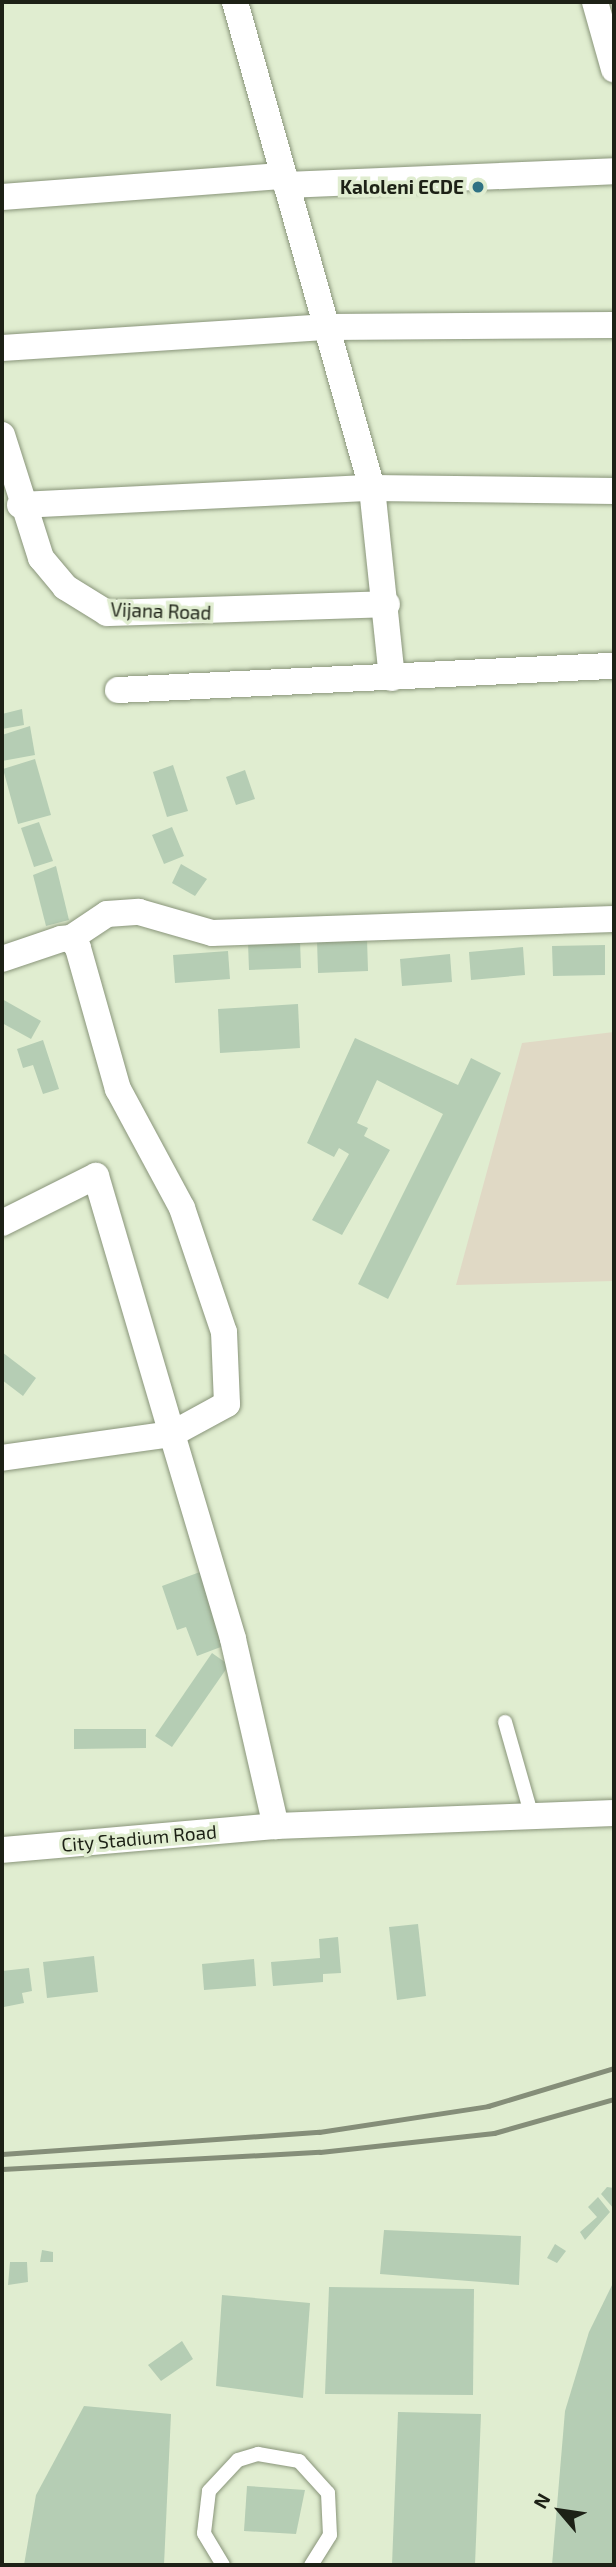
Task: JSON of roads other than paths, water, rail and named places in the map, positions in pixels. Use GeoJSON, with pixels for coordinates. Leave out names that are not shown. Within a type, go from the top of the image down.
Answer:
{"type":"FeatureCollection","features":[{"type":"Feature","properties":{"kind":"street"},"geometry":{"type":"LineString","coordinates":[[234,2],[372,488],[387,604],[392,678]]}},
{"type":"Feature","properties":{"kind":"street"},"geometry":{"type":"LineString","coordinates":[[595,2],[614,69]]}},
{"type":"Feature","properties":{"kind":"street"},"geometry":{"type":"LineString","coordinates":[[2,197],[285,180],[614,171]]}},
{"type":"Feature","properties":{"kind":"street"},"geometry":{"type":"LineString","coordinates":[[2,348],[328,327],[614,325]]}},
{"type":"Feature","properties":{"kind":"street","name":"Vijana Road"},"geometry":{"type":"LineString","coordinates":[[2,435],[20,505],[41,558],[65,587],[107,612],[387,604]]}},
{"type":"Feature","properties":{"kind":"street"},"geometry":{"type":"LineString","coordinates":[[20,505],[372,488],[614,491]]}},
{"type":"Feature","properties":{"kind":"street"},"geometry":{"type":"LineString","coordinates":[[118,690],[614,666]]}},
{"type":"Feature","properties":{"kind":"street"},"geometry":{"type":"LineString","coordinates":[[2,959],[71,938],[107,914],[139,912],[212,933],[614,919]]}},
{"type":"Feature","properties":{"kind":"street"},"geometry":{"type":"LineString","coordinates":[[2,1458],[172,1434],[227,1404],[224,1332],[182,1208],[118,1088],[83,958],[71,938]]}},
{"type":"Feature","properties":{"kind":"street"},"geometry":{"type":"LineString","coordinates":[[2,1223],[96,1176],[233,1639],[276,1826]]}},
{"type":"Feature","properties":{"kind":"street","name":"City Stadium Road"},"geometry":{"type":"LineString","coordinates":[[2,1849],[276,1826],[614,1813]]}},
{"type":"Feature","properties":{"kind":"lane"},"geometry":{"type":"LineString","coordinates":[[505,1722],[532,1817]]}},
{"type":"Feature","properties":{"kind":"lane"},"geometry":{"type":"LineString","coordinates":[[223,2565],[204,2533],[209,2491],[229,2467],[258,2454],[299,2461],[328,2493],[330,2535],[311,2565]]}},
{"type":"Feature","properties":{"kind":"railway"},"geometry":{"type":"LineString","coordinates":[[2,2154],[319,2132],[488,2106],[614,2068]]}},
{"type":"Feature","properties":{"kind":"railway"},"geometry":{"type":"LineString","coordinates":[[2,2169],[320,2152],[494,2133],[614,2099]]}},
{"type":"Feature","properties":{"kind":"place","name":"Kaloleni ECDE"},"geometry":{"type":"Point","coordinates":[478,187]}}]}
